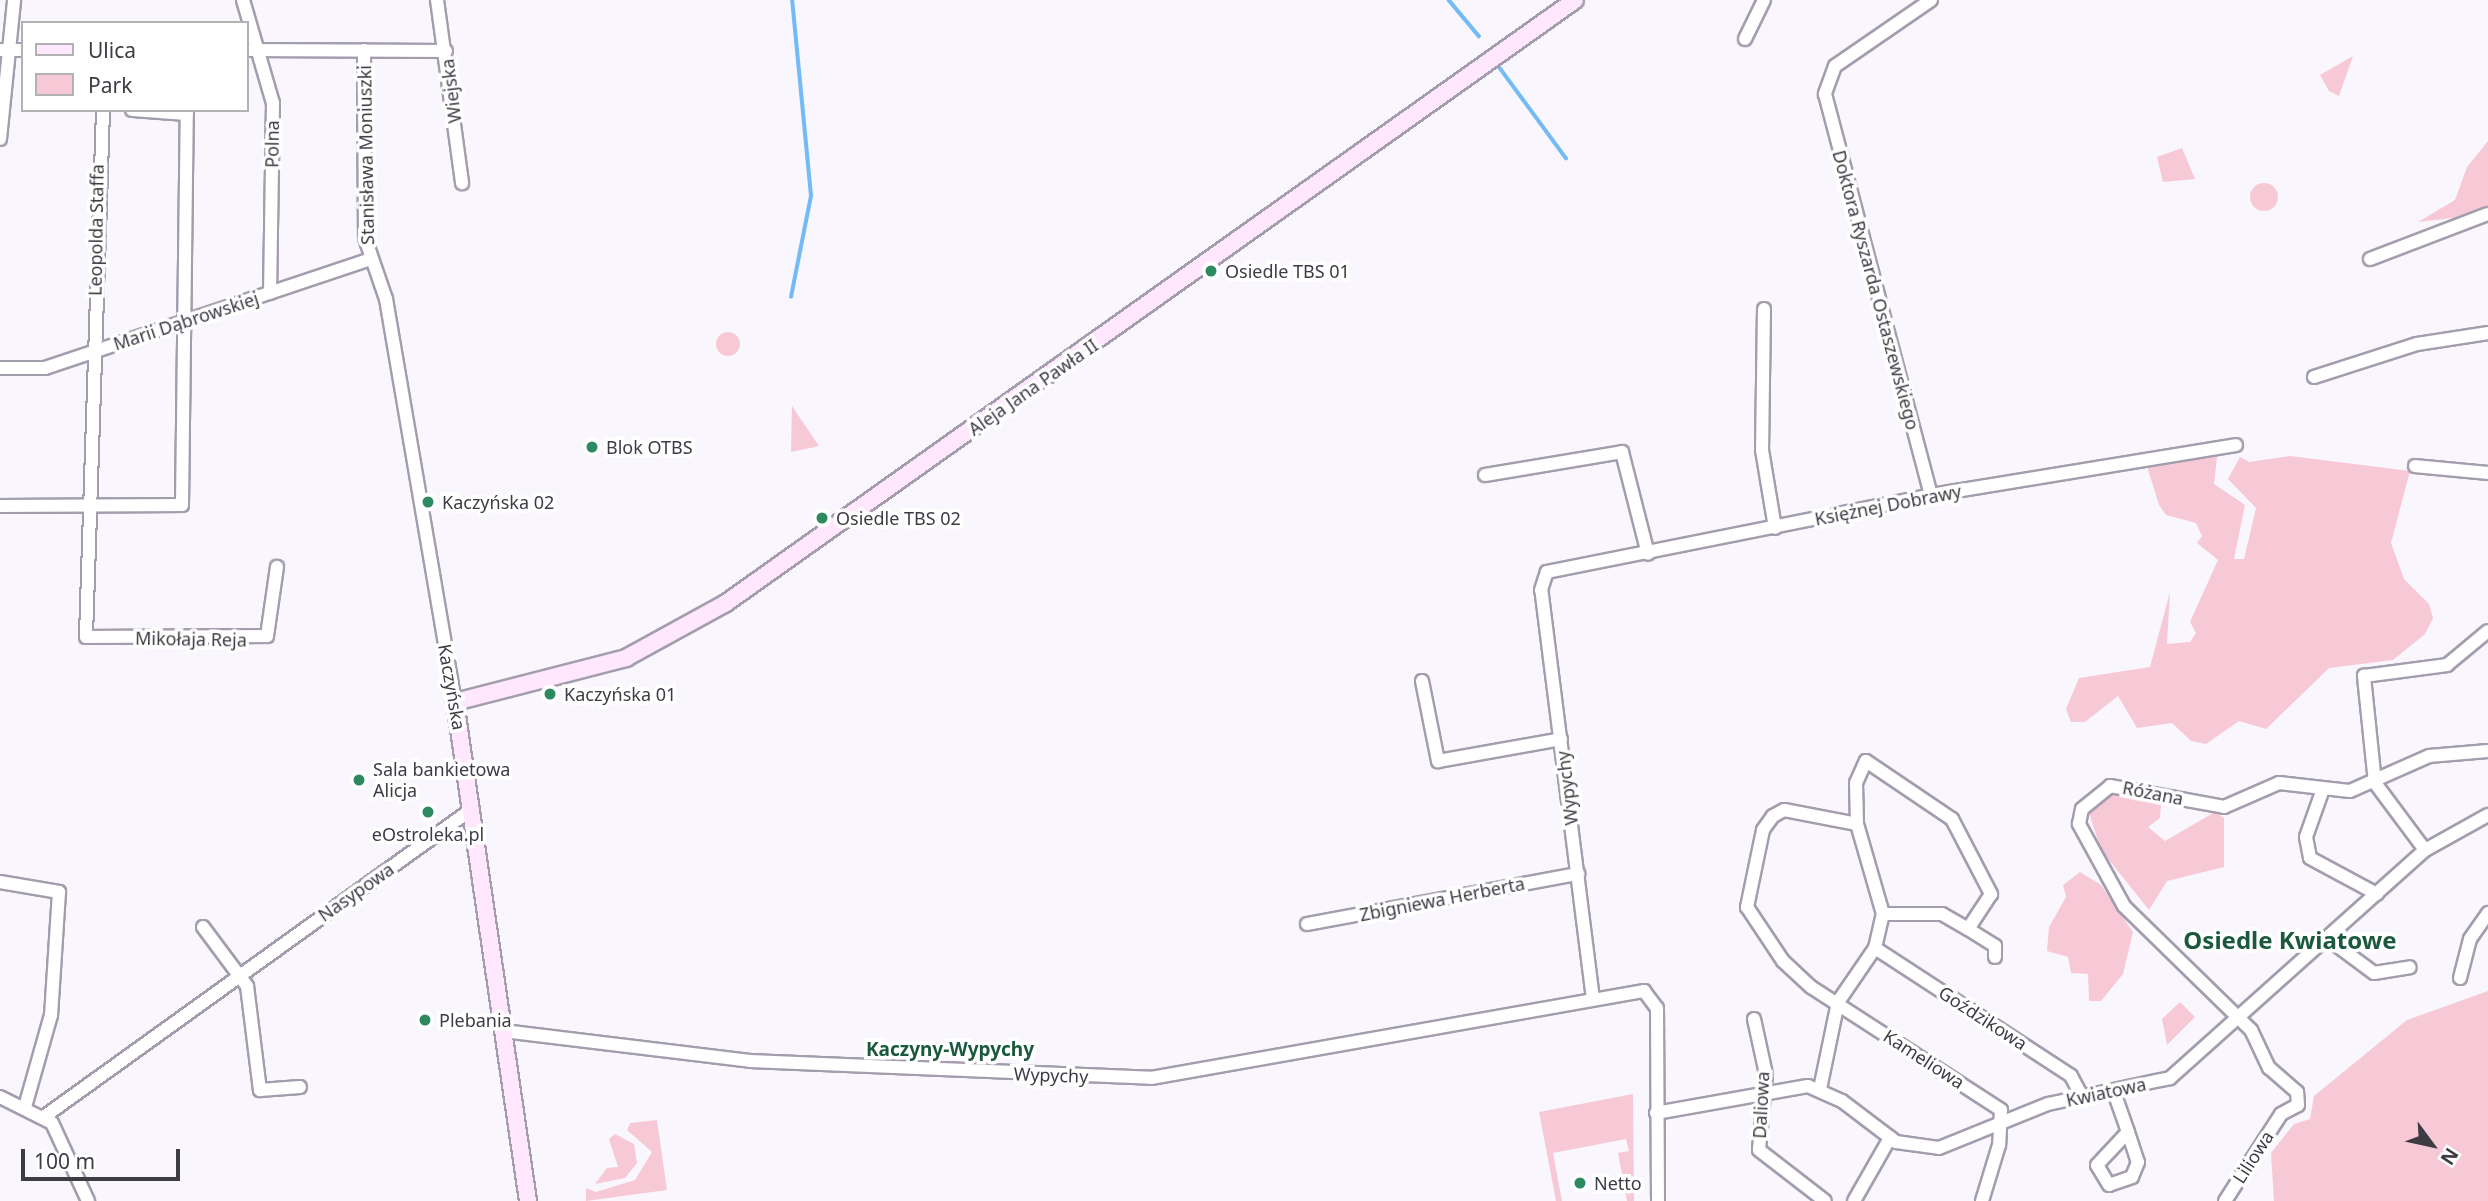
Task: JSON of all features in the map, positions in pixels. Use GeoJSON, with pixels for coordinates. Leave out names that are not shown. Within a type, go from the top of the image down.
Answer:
{"type":"FeatureCollection","features":[{"type":"Feature","properties":{"kind":"street"},"geometry":{"type":"LineString","coordinates":[[0,139],[4,50],[14,0]]}},
{"type":"Feature","properties":{"kind":"street","name":"Polna"},"geometry":{"type":"LineString","coordinates":[[243,0],[247,21]]}},
{"type":"Feature","properties":{"kind":"street","name":"Wiejska"},"geometry":{"type":"LineString","coordinates":[[437,0],[446,51],[461,183]]}},
{"type":"Feature","properties":{"kind":"street","name":"Aleja Jana Pawła II"},"geometry":{"type":"LineString","coordinates":[[455,702],[626,658],[726,603],[1576,0]]}},
{"type":"Feature","properties":{"kind":"street"},"geometry":{"type":"LineString","coordinates":[[1745,39],[1764,0]]}},
{"type":"Feature","properties":{"kind":"street","name":"Doktora Ryszarda Ostaszewskiego"},"geometry":{"type":"LineString","coordinates":[[1931,0],[1835,66],[1826,84],[1931,495]]}},
{"type":"Feature","properties":{"kind":"street","name":"Polna"},"geometry":{"type":"LineString","coordinates":[[248,26],[253,51],[273,103],[270,293]]}},
{"type":"Feature","properties":{"kind":"street"},"geometry":{"type":"LineString","coordinates":[[253,51],[446,51]]}},
{"type":"Feature","properties":{"kind":"street","name":"Stanisława Moniuszki"},"geometry":{"type":"LineString","coordinates":[[364,51],[365,238],[370,259]]}},
{"type":"Feature","properties":{"kind":"street","name":"Leopolda Staffa"},"geometry":{"type":"LineString","coordinates":[[86,637],[103,112]]}},
{"type":"Feature","properties":{"kind":"street"},"geometry":{"type":"LineString","coordinates":[[0,506],[182,505],[187,112]]}},
{"type":"Feature","properties":{"kind":"street"},"geometry":{"type":"LineString","coordinates":[[2370,260],[2488,214]]}},
{"type":"Feature","properties":{"kind":"street","name":"Kaczyńska"},"geometry":{"type":"LineString","coordinates":[[370,259],[388,309],[455,702],[528,1201]]}},
{"type":"Feature","properties":{"kind":"street","name":"Marii Dąbrowskiej"},"geometry":{"type":"LineString","coordinates":[[0,368],[37,370],[370,259]]}},
{"type":"Feature","properties":{"kind":"street"},"geometry":{"type":"LineString","coordinates":[[1764,309],[1762,450],[1775,527]]}},
{"type":"Feature","properties":{"kind":"street"},"geometry":{"type":"LineString","coordinates":[[2314,377],[2417,344],[2488,333]]}},
{"type":"Feature","properties":{"kind":"street","name":"Księżnej Dobrawy"},"geometry":{"type":"LineString","coordinates":[[1543,577],[1931,495],[2236,445]]}},
{"type":"Feature","properties":{"kind":"street"},"geometry":{"type":"LineString","coordinates":[[1485,475],[1622,452],[1648,554]]}},
{"type":"Feature","properties":{"kind":"street"},"geometry":{"type":"LineString","coordinates":[[2415,466],[2488,472]]}},
{"type":"Feature","properties":{"kind":"street","name":"Mikołaja Reja"},"geometry":{"type":"LineString","coordinates":[[86,637],[267,636],[276,567]]}},
{"type":"Feature","properties":{"kind":"street","name":"Wypychy"},"geometry":{"type":"LineString","coordinates":[[1543,577],[1593,999]]}},
{"type":"Feature","properties":{"kind":"street"},"geometry":{"type":"LineString","coordinates":[[2425,850],[2375,783],[2364,676],[2447,665],[2488,631]]}},
{"type":"Feature","properties":{"kind":"street"},"geometry":{"type":"LineString","coordinates":[[1422,681],[1438,761],[1561,738]]}},
{"type":"Feature","properties":{"kind":"street","name":"Różana"},"geometry":{"type":"LineString","coordinates":[[2241,1019],[2124,906],[2079,816],[2110,786],[2224,807],[2279,783],[2350,791],[2375,783],[2428,756],[2488,751]]}},
{"type":"Feature","properties":{"kind":"street"},"geometry":{"type":"LineString","coordinates":[[1658,1201],[1657,1113],[1765,1090],[1820,1089],[1838,1002],[1875,948],[1883,914],[1857,824],[1863,763],[1882,768],[1957,826],[1991,894],[1968,929]]}},
{"type":"Feature","properties":{"kind":"street"},"geometry":{"type":"LineString","coordinates":[[2323,789],[2306,837],[2310,858],[2377,894]]}},
{"type":"Feature","properties":{"kind":"street","name":"Nasypowa"},"geometry":{"type":"LineString","coordinates":[[45,1116],[472,808]]}},
{"type":"Feature","properties":{"kind":"street","name":"Kameliowa"},"geometry":{"type":"LineString","coordinates":[[1857,824],[1784,810],[1773,816],[1746,895],[1783,961],[1838,1002],[1996,1106],[2003,1122]]}},
{"type":"Feature","properties":{"kind":"street","name":"Kwiatowa"},"geometry":{"type":"LineString","coordinates":[[1820,1089],[1890,1138],[1919,1148],[1947,1147],[2003,1122],[2082,1097],[2114,1092],[2179,1073],[2425,850],[2488,815]]}},
{"type":"Feature","properties":{"kind":"street","name":"Zbigniewa Herberta"},"geometry":{"type":"LineString","coordinates":[[1307,924],[1578,874]]}},
{"type":"Feature","properties":{"kind":"street"},"geometry":{"type":"LineString","coordinates":[[0,882],[59,892],[51,1016],[25,1107]]}},
{"type":"Feature","properties":{"kind":"street"},"geometry":{"type":"LineString","coordinates":[[2460,978],[2470,939],[2488,913]]}},
{"type":"Feature","properties":{"kind":"street"},"geometry":{"type":"LineString","coordinates":[[1883,914],[1942,914],[1995,946],[1995,957]]}},
{"type":"Feature","properties":{"kind":"street"},"geometry":{"type":"LineString","coordinates":[[203,927],[240,975],[260,1090],[300,1087]]}},
{"type":"Feature","properties":{"kind":"street"},"geometry":{"type":"LineString","coordinates":[[2328,939],[2374,973],[2410,967]]}},
{"type":"Feature","properties":{"kind":"street","name":"Goździkowa"},"geometry":{"type":"LineString","coordinates":[[1875,948],[2071,1076],[2082,1097]]}},
{"type":"Feature","properties":{"kind":"street","name":"Wypychy"},"geometry":{"type":"LineString","coordinates":[[503,1031],[750,1061],[1151,1078],[1644,991],[1657,1008],[1657,1113]]}},
{"type":"Feature","properties":{"kind":"street","name":"Liliowa"},"geometry":{"type":"LineString","coordinates":[[2225,1201],[2281,1114],[2299,1098],[2269,1068],[2241,1019]]}},
{"type":"Feature","properties":{"kind":"street","name":"Daliowa"},"geometry":{"type":"LineString","coordinates":[[1754,1020],[1765,1090],[1761,1153],[1825,1201]]}},
{"type":"Feature","properties":{"kind":"street"},"geometry":{"type":"LineString","coordinates":[[2114,1092],[2128,1132]]}},
{"type":"Feature","properties":{"kind":"street"},"geometry":{"type":"LineString","coordinates":[[0,1097],[45,1116],[66,1144],[88,1201]]}},
{"type":"Feature","properties":{"kind":"street"},"geometry":{"type":"LineString","coordinates":[[1982,1201],[2003,1122]]}},
{"type":"Feature","properties":{"kind":"street"},"geometry":{"type":"LineString","coordinates":[[1854,1201],[1890,1138]]}},
{"type":"Feature","properties":{"kind":"green space"},"geometry":{"type":"Polygon","coordinates":[[[2353,56],[2339,96],[2329,91],[2320,75],[2353,56]]]}},
{"type":"Feature","properties":{"kind":"green space"},"geometry":{"type":"Polygon","coordinates":[[[2488,141],[2488,214],[2418,222],[2455,200],[2467,167],[2488,141]]]}},
{"type":"Feature","properties":{"kind":"green space"},"geometry":{"type":"Polygon","coordinates":[[[2182,148],[2195,179],[2163,182],[2157,157],[2182,148]]]}},
{"type":"Feature","properties":{"kind":"green space"},"geometry":{"type":"Polygon","coordinates":[[[2264,183],[2274,187],[2278,197],[2274,207],[2264,211],[2254,207],[2250,197],[2254,187],[2264,183]]]}},
{"type":"Feature","properties":{"kind":"green space"},"geometry":{"type":"Polygon","coordinates":[[[723,332],[733,332],[740,339],[740,349],[733,356],[723,356],[716,349],[716,339],[723,332]]]}},
{"type":"Feature","properties":{"kind":"green space"},"geometry":{"type":"Polygon","coordinates":[[[792,406],[819,446],[791,452],[792,406]]]}},
{"type":"Feature","properties":{"kind":"green space"},"geometry":{"type":"Polygon","coordinates":[[[2290,456],[2410,471],[2391,543],[2404,579],[2429,604],[2433,618],[2425,634],[2393,660],[2329,668],[2266,729],[2239,721],[2206,744],[2191,741],[2172,723],[2137,728],[2118,696],[2085,722],[2071,722],[2066,709],[2079,678],[2150,667],[2170,592],[2167,644],[2190,642],[2196,633],[2190,622],[2218,560],[2197,543],[2202,536],[2196,523],[2166,515],[2159,505],[2146,463],[2217,457],[2214,484],[2245,505],[2234,559],[2244,559],[2256,508],[2228,479],[2240,457],[2249,462],[2290,456]]]}},
{"type":"Feature","properties":{"kind":"green space"},"geometry":{"type":"Polygon","coordinates":[[[2107,794],[2147,796],[2161,805],[2160,818],[2148,827],[2165,841],[2215,812],[2224,818],[2224,867],[2167,881],[2149,910],[2101,850],[2089,813],[2107,794]]]}},
{"type":"Feature","properties":{"kind":"green space"},"geometry":{"type":"Polygon","coordinates":[[[2080,872],[2101,885],[2133,932],[2123,974],[2101,1001],[2089,1001],[2088,974],[2071,973],[2068,957],[2047,951],[2049,927],[2066,897],[2063,885],[2080,872]]]}},
{"type":"Feature","properties":{"kind":"green space"},"geometry":{"type":"Polygon","coordinates":[[[2488,991],[2488,1201],[2274,1201],[2271,1153],[2294,1124],[2310,1119],[2314,1096],[2407,1020],[2488,991]]]}},
{"type":"Feature","properties":{"kind":"green space"},"geometry":{"type":"Polygon","coordinates":[[[2180,1002],[2195,1017],[2167,1045],[2162,1019],[2180,1002]]]}},
{"type":"Feature","properties":{"kind":"green space"},"geometry":{"type":"Polygon","coordinates":[[[1633,1094],[1634,1201],[1627,1201],[1618,1153],[1629,1151],[1626,1139],[1553,1153],[1562,1201],[1556,1201],[1539,1112],[1633,1094]]]}},
{"type":"Feature","properties":{"kind":"green space"},"geometry":{"type":"Polygon","coordinates":[[[657,1120],[667,1190],[586,1201],[586,1188],[596,1192],[635,1180],[652,1152],[627,1130],[630,1123],[657,1120]]]}},
{"type":"Feature","properties":{"kind":"green space"},"geometry":{"type":"Polygon","coordinates":[[[615,1134],[634,1144],[637,1163],[625,1178],[595,1184],[607,1168],[618,1167],[609,1139],[615,1134]]]}},
{"type":"Feature","properties":{"kind":"waterway"},"geometry":{"type":"LineString","coordinates":[[791,297],[811,196],[792,0]]}},
{"type":"Feature","properties":{"kind":"waterway"},"geometry":{"type":"LineString","coordinates":[[1449,0],[1479,36]]}},
{"type":"Feature","properties":{"kind":"waterway"},"geometry":{"type":"LineString","coordinates":[[1500,68],[1566,158]]}},
{"type":"Feature","properties":{"kind":"place","name":"Osiedle TBS 01"},"geometry":{"type":"Point","coordinates":[1211,271]}},
{"type":"Feature","properties":{"kind":"place","name":"Blok OTBS"},"geometry":{"type":"Point","coordinates":[592,447]}},
{"type":"Feature","properties":{"kind":"place","name":"Kaczyńska 02"},"geometry":{"type":"Point","coordinates":[428,502]}},
{"type":"Feature","properties":{"kind":"place","name":"Osiedle TBS 02"},"geometry":{"type":"Point","coordinates":[822,518]}},
{"type":"Feature","properties":{"kind":"place","name":"Kaczyńska 01"},"geometry":{"type":"Point","coordinates":[550,694]}},
{"type":"Feature","properties":{"kind":"place","name":"Sala bankietowa Alicja"},"geometry":{"type":"Point","coordinates":[359,780]}},
{"type":"Feature","properties":{"kind":"place","name":"eOstroleka.pl"},"geometry":{"type":"Point","coordinates":[428,812]}},
{"type":"Feature","properties":{"kind":"place","name":"Plebania"},"geometry":{"type":"Point","coordinates":[425,1020]}},
{"type":"Feature","properties":{"kind":"place","name":"Netto"},"geometry":{"type":"Point","coordinates":[1580,1183]}},
{"type":"Feature","properties":{"kind":"district","name":"Osiedle Kwiatowe"},"geometry":{"type":"Point","coordinates":[2290,940]}},
{"type":"Feature","properties":{"kind":"district","name":"Kaczyny-Wypychy"},"geometry":{"type":"Point","coordinates":[950,1050]}}]}
